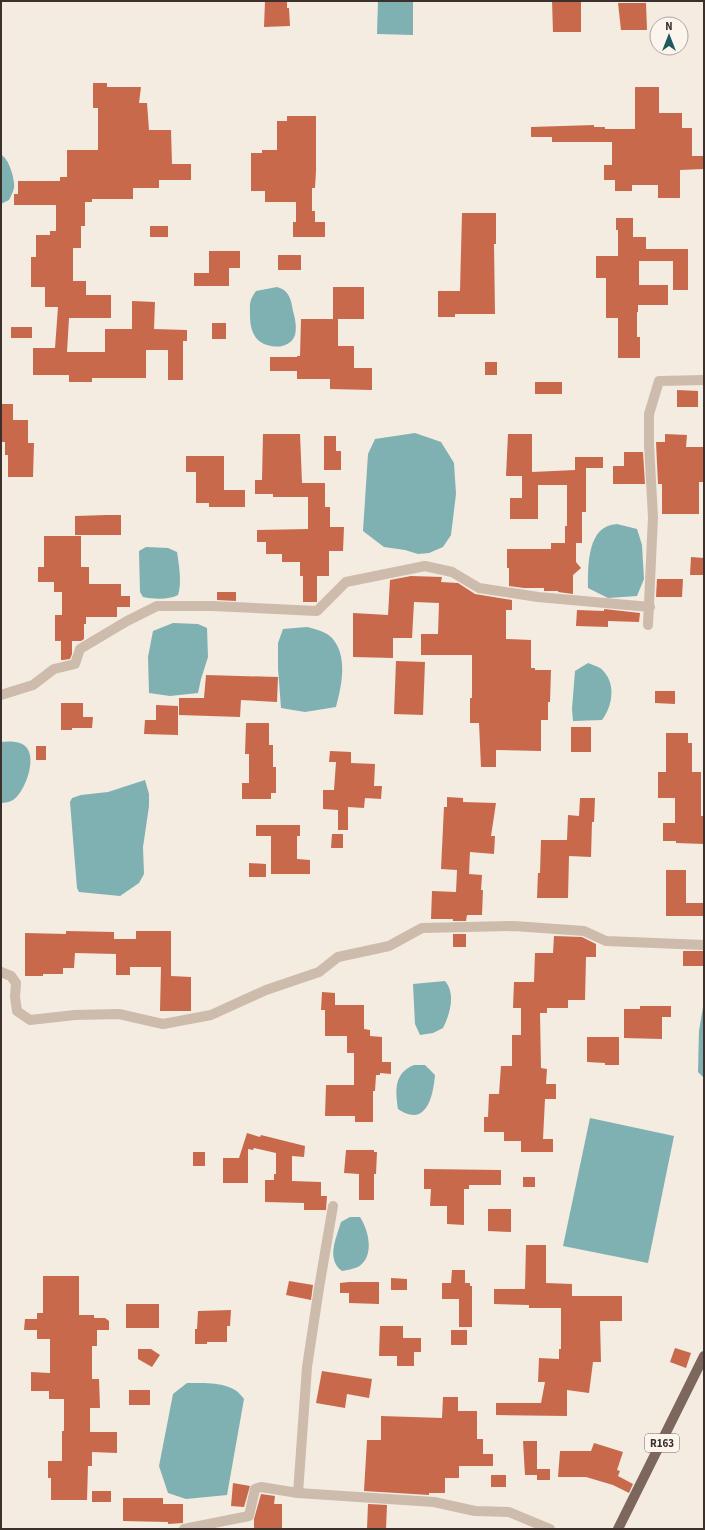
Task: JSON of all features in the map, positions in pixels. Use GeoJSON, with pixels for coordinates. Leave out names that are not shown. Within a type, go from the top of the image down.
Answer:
{"type":"FeatureCollection","features":[{"type":"Feature","properties":{"kind":"main road","name":"R163"},"geometry":{"type":"LineString","coordinates":[[618,1529],[704,1356]]}},
{"type":"Feature","properties":{"kind":"street"},"geometry":{"type":"LineString","coordinates":[[648,625],[653,517],[649,445],[649,414],[659,381],[704,380]]}},
{"type":"Feature","properties":{"kind":"street"},"geometry":{"type":"LineString","coordinates":[[1,695],[33,686],[54,669],[75,664],[80,650],[127,621],[157,606],[212,606],[317,611],[346,582],[425,566],[452,572],[479,588],[538,597],[650,607]]}},
{"type":"Feature","properties":{"kind":"street"},"geometry":{"type":"LineString","coordinates":[[1,972],[11,976],[16,983],[15,997],[17,1011],[30,1020],[75,1015],[118,1014],[163,1024],[211,1015],[266,990],[319,972],[338,957],[389,946],[422,928],[514,926],[584,931],[606,941],[704,945]]}},
{"type":"Feature","properties":{"kind":"street"},"geometry":{"type":"LineString","coordinates":[[298,1493],[307,1367],[333,1206]]}},
{"type":"Feature","properties":{"kind":"street"},"geometry":{"type":"LineString","coordinates":[[184,1529],[249,1516],[255,1489],[262,1487],[298,1493],[434,1502],[475,1511],[509,1512],[550,1529]]}},
{"type":"Feature","properties":{"kind":"water"},"geometry":{"type":"Polygon","coordinates":[[[378,1],[413,1],[413,35],[377,34],[378,1]]]}},
{"type":"Feature","properties":{"kind":"water"},"geometry":{"type":"Polygon","coordinates":[[[1,155],[7,160],[9,165],[14,190],[9,200],[1,204],[1,155]]]}},
{"type":"Feature","properties":{"kind":"water"},"geometry":{"type":"Polygon","coordinates":[[[277,287],[284,290],[289,296],[296,326],[296,332],[292,340],[284,346],[267,345],[258,340],[252,331],[250,317],[250,302],[256,291],[277,287]]]}},
{"type":"Feature","properties":{"kind":"water"},"geometry":{"type":"Polygon","coordinates":[[[415,433],[441,442],[454,463],[456,494],[451,535],[443,547],[429,553],[418,554],[405,550],[384,547],[363,531],[368,454],[375,439],[415,433]]]}},
{"type":"Feature","properties":{"kind":"water"},"geometry":{"type":"Polygon","coordinates":[[[617,524],[637,529],[642,545],[644,579],[637,596],[608,598],[588,588],[589,558],[595,539],[600,531],[607,526],[617,524]]]}},
{"type":"Feature","properties":{"kind":"water"},"geometry":{"type":"Polygon","coordinates":[[[146,547],[168,548],[177,552],[180,580],[178,595],[174,597],[156,599],[143,597],[140,592],[139,551],[146,547]]]}},
{"type":"Feature","properties":{"kind":"water"},"geometry":{"type":"Polygon","coordinates":[[[173,623],[198,624],[207,628],[208,657],[198,693],[170,696],[149,693],[148,657],[153,631],[173,623]]]}},
{"type":"Feature","properties":{"kind":"water"},"geometry":{"type":"Polygon","coordinates":[[[307,627],[321,631],[330,636],[337,645],[340,653],[342,662],[342,680],[336,707],[305,712],[281,708],[278,643],[283,629],[307,627]]]}},
{"type":"Feature","properties":{"kind":"water"},"geometry":{"type":"Polygon","coordinates":[[[588,663],[600,668],[605,673],[611,686],[611,701],[602,720],[573,721],[572,709],[575,671],[588,663]]]}},
{"type":"Feature","properties":{"kind":"water"},"geometry":{"type":"Polygon","coordinates":[[[1,742],[23,744],[29,751],[30,766],[22,790],[13,800],[1,803],[1,742]]]}},
{"type":"Feature","properties":{"kind":"water"},"geometry":{"type":"Polygon","coordinates":[[[145,780],[149,794],[149,806],[143,847],[144,874],[139,883],[120,896],[79,892],[77,888],[70,802],[72,798],[81,795],[108,792],[145,780]]]}},
{"type":"Feature","properties":{"kind":"water"},"geometry":{"type":"Polygon","coordinates":[[[445,981],[450,992],[451,1004],[448,1017],[443,1028],[433,1033],[420,1035],[415,1024],[413,984],[445,981]]]}},
{"type":"Feature","properties":{"kind":"water"},"geometry":{"type":"Polygon","coordinates":[[[704,1001],[704,1078],[698,1072],[699,1031],[704,1001]]]}},
{"type":"Feature","properties":{"kind":"water"},"geometry":{"type":"Polygon","coordinates":[[[414,1065],[425,1065],[435,1075],[430,1100],[421,1112],[415,1115],[408,1114],[398,1109],[396,1095],[399,1077],[407,1068],[414,1065]]]}},
{"type":"Feature","properties":{"kind":"water"},"geometry":{"type":"Polygon","coordinates":[[[590,1118],[674,1136],[648,1263],[563,1246],[590,1118]]]}},
{"type":"Feature","properties":{"kind":"water"},"geometry":{"type":"Polygon","coordinates":[[[350,1217],[360,1217],[366,1229],[369,1244],[367,1257],[363,1263],[358,1267],[342,1271],[334,1261],[334,1248],[341,1222],[350,1217]]]}},
{"type":"Feature","properties":{"kind":"water"},"geometry":{"type":"Polygon","coordinates":[[[187,1383],[210,1383],[226,1386],[239,1393],[244,1399],[227,1495],[186,1499],[168,1493],[159,1466],[173,1394],[187,1383]]]}},
{"type":"Feature","properties":{"kind":"building"},"geometry":{"type":"Polygon","coordinates":[[[265,1],[287,1],[290,26],[264,27],[265,1]]]}},
{"type":"Feature","properties":{"kind":"building"},"geometry":{"type":"Polygon","coordinates":[[[552,1],[581,1],[581,32],[553,32],[552,1]]]}},
{"type":"Feature","properties":{"kind":"building"},"geometry":{"type":"Polygon","coordinates":[[[618,3],[646,3],[647,30],[621,30],[618,3]]]}},
{"type":"Feature","properties":{"kind":"building"},"geometry":{"type":"Polygon","coordinates":[[[93,83],[107,83],[107,87],[141,87],[139,103],[147,103],[149,130],[171,130],[172,164],[191,164],[191,180],[159,180],[159,188],[133,188],[133,199],[92,199],[92,202],[85,202],[85,226],[81,226],[81,248],[73,248],[73,281],[86,281],[86,295],[111,295],[111,318],[69,318],[67,352],[105,352],[105,329],[132,329],[132,301],[155,302],[154,329],[187,330],[187,341],[183,341],[183,380],[168,380],[168,350],[146,350],[146,378],[92,378],[92,382],[69,382],[69,375],[33,375],[33,348],[55,348],[58,307],[45,307],[45,287],[31,287],[31,257],[36,257],[36,235],[50,235],[50,231],[56,231],[56,205],[14,205],[14,194],[18,194],[18,181],[60,181],[60,177],[67,177],[67,150],[98,150],[98,108],[93,108],[93,83]]]}},
{"type":"Feature","properties":{"kind":"building"},"geometry":{"type":"Polygon","coordinates":[[[635,87],[659,87],[659,113],[682,113],[682,128],[692,128],[692,156],[704,156],[704,169],[680,170],[680,198],[658,198],[658,185],[632,185],[632,191],[615,191],[615,180],[604,180],[604,165],[612,165],[612,142],[552,142],[552,137],[531,137],[531,127],[594,125],[594,127],[605,127],[605,129],[635,129],[635,87]]]}},
{"type":"Feature","properties":{"kind":"building"},"geometry":{"type":"Polygon","coordinates":[[[287,116],[316,116],[316,171],[315,188],[312,188],[312,211],[315,211],[315,222],[325,222],[325,237],[293,237],[293,222],[296,222],[296,202],[265,202],[265,191],[251,191],[251,153],[262,153],[262,150],[277,150],[277,121],[287,121],[287,116]]]}},
{"type":"Feature","properties":{"kind":"building"},"geometry":{"type":"Polygon","coordinates":[[[462,213],[496,213],[496,244],[494,244],[495,314],[455,314],[455,317],[438,317],[438,291],[460,291],[462,213]]]}},
{"type":"Feature","properties":{"kind":"building"},"geometry":{"type":"Polygon","coordinates":[[[616,218],[633,218],[633,237],[646,237],[646,249],[688,249],[688,290],[673,290],[673,261],[639,261],[639,285],[668,285],[668,305],[638,305],[637,337],[640,337],[640,358],[618,358],[618,318],[606,318],[606,278],[596,278],[596,256],[618,256],[618,230],[616,230],[616,218]]]}},
{"type":"Feature","properties":{"kind":"building"},"geometry":{"type":"Polygon","coordinates":[[[150,226],[168,226],[168,237],[150,237],[150,226]]]}},
{"type":"Feature","properties":{"kind":"building"},"geometry":{"type":"Polygon","coordinates":[[[209,251],[240,251],[240,268],[229,268],[229,286],[194,286],[194,273],[209,273],[209,251]]]}},
{"type":"Feature","properties":{"kind":"building"},"geometry":{"type":"Polygon","coordinates":[[[278,255],[301,255],[301,270],[278,270],[278,255]]]}},
{"type":"Feature","properties":{"kind":"building"},"geometry":{"type":"Polygon","coordinates":[[[333,287],[364,287],[364,319],[338,319],[338,346],[354,346],[354,368],[372,368],[372,390],[330,389],[330,379],[297,379],[297,371],[270,371],[270,357],[300,356],[301,319],[333,319],[333,287]]]}},
{"type":"Feature","properties":{"kind":"building"},"geometry":{"type":"Polygon","coordinates":[[[212,323],[226,323],[226,339],[212,339],[212,323]]]}},
{"type":"Feature","properties":{"kind":"building"},"geometry":{"type":"Polygon","coordinates":[[[11,327],[32,327],[32,338],[11,338],[11,327]]]}},
{"type":"Feature","properties":{"kind":"building"},"geometry":{"type":"Polygon","coordinates":[[[485,362],[497,362],[497,375],[485,375],[485,362]]]}},
{"type":"Feature","properties":{"kind":"building"},"geometry":{"type":"Polygon","coordinates":[[[535,382],[562,382],[562,394],[535,394],[535,382]]]}},
{"type":"Feature","properties":{"kind":"building"},"geometry":{"type":"Polygon","coordinates":[[[677,390],[698,391],[698,407],[677,407],[677,390]]]}},
{"type":"Feature","properties":{"kind":"building"},"geometry":{"type":"Polygon","coordinates":[[[1,404],[13,404],[13,420],[28,420],[28,443],[34,443],[33,477],[8,477],[8,455],[5,455],[5,442],[1,442],[1,404]]]}},
{"type":"Feature","properties":{"kind":"building"},"geometry":{"type":"Polygon","coordinates":[[[263,434],[300,434],[302,483],[325,483],[325,507],[330,507],[330,527],[344,527],[343,551],[329,551],[329,576],[317,576],[317,602],[303,602],[303,576],[300,576],[300,562],[282,562],[282,554],[266,554],[266,542],[257,542],[257,530],[308,529],[308,497],[273,497],[273,494],[255,494],[255,480],[262,480],[263,434]]]}},
{"type":"Feature","properties":{"kind":"building"},"geometry":{"type":"Polygon","coordinates":[[[508,434],[532,434],[532,472],[575,470],[575,457],[603,457],[603,468],[586,468],[586,512],[582,512],[582,543],[576,543],[576,562],[581,568],[573,575],[573,594],[558,591],[544,591],[544,588],[509,586],[507,549],[551,549],[551,543],[565,543],[565,526],[567,526],[567,485],[538,485],[538,519],[510,519],[510,498],[522,498],[522,476],[506,476],[508,434]]]}},
{"type":"Feature","properties":{"kind":"building"},"geometry":{"type":"Polygon","coordinates":[[[665,434],[687,435],[686,447],[704,447],[704,482],[699,482],[699,514],[662,514],[662,484],[658,484],[656,442],[665,442],[665,434]]]}},
{"type":"Feature","properties":{"kind":"building"},"geometry":{"type":"Polygon","coordinates":[[[324,436],[336,436],[336,451],[341,451],[341,470],[324,470],[324,436]]]}},
{"type":"Feature","properties":{"kind":"building"},"geometry":{"type":"Polygon","coordinates":[[[624,452],[643,452],[645,484],[613,484],[613,466],[624,466],[624,452]]]}},
{"type":"Feature","properties":{"kind":"building"},"geometry":{"type":"Polygon","coordinates":[[[186,456],[224,456],[224,490],[245,490],[245,507],[209,507],[209,503],[196,503],[196,472],[186,472],[186,456]]]}},
{"type":"Feature","properties":{"kind":"building"},"geometry":{"type":"Polygon","coordinates":[[[121,515],[121,535],[75,535],[75,516],[121,515]]]}},
{"type":"Feature","properties":{"kind":"building"},"geometry":{"type":"Polygon","coordinates":[[[44,536],[81,536],[81,567],[89,567],[89,584],[121,584],[121,596],[130,596],[130,607],[117,607],[117,617],[86,617],[86,624],[84,624],[84,639],[81,641],[72,641],[72,654],[70,659],[61,660],[61,641],[55,641],[55,615],[62,615],[62,592],[54,592],[54,582],[38,582],[38,567],[44,567],[44,536]]]}},
{"type":"Feature","properties":{"kind":"building"},"geometry":{"type":"Polygon","coordinates":[[[691,557],[704,558],[704,575],[690,575],[691,557]]]}},
{"type":"Feature","properties":{"kind":"building"},"geometry":{"type":"Polygon","coordinates":[[[411,576],[442,577],[441,582],[458,583],[475,594],[512,600],[512,610],[506,610],[506,639],[531,640],[531,668],[535,668],[535,670],[551,670],[548,720],[541,720],[541,751],[496,750],[496,767],[481,767],[479,723],[470,723],[470,698],[472,698],[472,655],[421,655],[421,634],[438,634],[439,603],[414,602],[412,638],[393,638],[393,658],[353,657],[353,613],[388,615],[390,580],[411,576]]]}},
{"type":"Feature","properties":{"kind":"building"},"geometry":{"type":"Polygon","coordinates":[[[657,579],[683,579],[682,597],[656,597],[657,579]]]}},
{"type":"Feature","properties":{"kind":"building"},"geometry":{"type":"Polygon","coordinates":[[[217,592],[236,592],[236,601],[217,600],[217,592]]]}},
{"type":"Feature","properties":{"kind":"building"},"geometry":{"type":"Polygon","coordinates":[[[604,609],[640,613],[639,622],[608,621],[608,627],[576,626],[577,610],[604,611],[604,609]]]}},
{"type":"Feature","properties":{"kind":"building"},"geometry":{"type":"Polygon","coordinates":[[[396,661],[425,662],[423,715],[394,714],[396,661]]]}},
{"type":"Feature","properties":{"kind":"building"},"geometry":{"type":"Polygon","coordinates":[[[206,675],[278,677],[277,702],[241,700],[240,717],[179,715],[179,698],[204,698],[206,675]]]}},
{"type":"Feature","properties":{"kind":"building"},"geometry":{"type":"Polygon","coordinates":[[[655,691],[675,691],[675,704],[655,703],[655,691]]]}},
{"type":"Feature","properties":{"kind":"building"},"geometry":{"type":"Polygon","coordinates":[[[61,703],[83,703],[83,717],[93,717],[92,728],[72,728],[72,730],[61,730],[61,703]]]}},
{"type":"Feature","properties":{"kind":"building"},"geometry":{"type":"Polygon","coordinates":[[[156,705],[178,706],[178,735],[144,734],[145,720],[156,720],[156,705]]]}},
{"type":"Feature","properties":{"kind":"building"},"geometry":{"type":"Polygon","coordinates":[[[246,723],[269,723],[269,745],[273,745],[273,767],[276,767],[276,793],[271,793],[271,799],[242,799],[242,783],[249,783],[249,754],[245,754],[246,723]]]}},
{"type":"Feature","properties":{"kind":"building"},"geometry":{"type":"Polygon","coordinates":[[[571,727],[591,727],[591,752],[571,752],[571,727]]]}},
{"type":"Feature","properties":{"kind":"building"},"geometry":{"type":"Polygon","coordinates":[[[666,733],[688,733],[688,743],[692,743],[692,772],[701,772],[701,816],[704,816],[704,844],[663,841],[663,823],[675,823],[675,798],[658,798],[658,772],[666,772],[666,733]]]}},
{"type":"Feature","properties":{"kind":"building"},"geometry":{"type":"Polygon","coordinates":[[[36,746],[46,746],[46,760],[36,760],[36,746]]]}},
{"type":"Feature","properties":{"kind":"building"},"geometry":{"type":"Polygon","coordinates":[[[330,751],[351,752],[351,763],[375,764],[374,786],[382,786],[381,799],[365,798],[364,808],[348,807],[348,830],[338,830],[338,810],[323,809],[323,790],[334,790],[336,762],[329,762],[330,751]]]}},
{"type":"Feature","properties":{"kind":"building"},"geometry":{"type":"Polygon","coordinates":[[[447,797],[463,798],[463,802],[496,803],[491,836],[495,836],[494,854],[470,852],[469,874],[482,875],[482,915],[467,915],[466,921],[453,921],[453,919],[431,919],[432,891],[456,892],[457,870],[441,869],[444,807],[447,807],[447,797]]]}},
{"type":"Feature","properties":{"kind":"building"},"geometry":{"type":"Polygon","coordinates":[[[580,798],[595,798],[594,822],[592,822],[591,857],[569,856],[568,898],[537,898],[538,873],[540,873],[541,840],[567,840],[568,815],[579,816],[580,798]]]}},
{"type":"Feature","properties":{"kind":"building"},"geometry":{"type":"Polygon","coordinates":[[[256,825],[300,825],[300,836],[297,836],[297,859],[310,860],[310,874],[271,874],[271,836],[256,836],[256,825]]]}},
{"type":"Feature","properties":{"kind":"building"},"geometry":{"type":"Polygon","coordinates":[[[332,834],[343,834],[343,848],[331,848],[332,834]]]}},
{"type":"Feature","properties":{"kind":"building"},"geometry":{"type":"Polygon","coordinates":[[[249,863],[266,864],[266,877],[249,877],[249,863]]]}},
{"type":"Feature","properties":{"kind":"building"},"geometry":{"type":"Polygon","coordinates":[[[666,870],[686,870],[686,903],[704,903],[704,916],[666,916],[666,870]]]}},
{"type":"Feature","properties":{"kind":"building"},"geometry":{"type":"Polygon","coordinates":[[[66,931],[114,932],[114,939],[136,939],[136,931],[171,931],[171,976],[191,977],[191,1011],[160,1011],[161,967],[130,967],[130,975],[116,975],[116,954],[75,953],[74,968],[63,968],[63,974],[25,976],[25,933],[66,934],[66,931]]]}},
{"type":"Feature","properties":{"kind":"building"},"geometry":{"type":"Polygon","coordinates":[[[453,934],[466,934],[466,947],[453,947],[453,934]]]}},
{"type":"Feature","properties":{"kind":"building"},"geometry":{"type":"Polygon","coordinates":[[[554,936],[582,937],[596,944],[596,957],[586,957],[585,1000],[568,1000],[568,1008],[547,1008],[547,1013],[540,1013],[541,1068],[547,1069],[546,1084],[556,1084],[556,1099],[545,1099],[543,1139],[553,1139],[553,1152],[521,1152],[521,1141],[504,1141],[504,1132],[484,1132],[484,1117],[488,1117],[489,1094],[499,1094],[501,1066],[512,1066],[512,1035],[521,1035],[521,1008],[513,1008],[514,982],[534,982],[535,953],[553,953],[554,936]]]}},
{"type":"Feature","properties":{"kind":"building"},"geometry":{"type":"Polygon","coordinates":[[[683,951],[704,951],[704,966],[683,966],[683,951]]]}},
{"type":"Feature","properties":{"kind":"building"},"geometry":{"type":"Polygon","coordinates":[[[322,992],[335,993],[335,1005],[364,1005],[364,1029],[370,1030],[370,1036],[382,1037],[382,1062],[391,1062],[391,1074],[380,1073],[380,1075],[376,1075],[375,1091],[373,1091],[373,1122],[355,1122],[355,1116],[325,1116],[326,1085],[354,1085],[354,1053],[347,1053],[347,1036],[325,1036],[325,1010],[321,1010],[322,992]]]}},
{"type":"Feature","properties":{"kind":"building"},"geometry":{"type":"Polygon","coordinates":[[[640,1006],[671,1006],[671,1017],[662,1017],[662,1039],[624,1038],[624,1009],[640,1009],[640,1006]]]}},
{"type":"Feature","properties":{"kind":"building"},"geometry":{"type":"Polygon","coordinates":[[[587,1037],[619,1037],[619,1065],[605,1065],[605,1063],[587,1062],[587,1037]]]}},
{"type":"Feature","properties":{"kind":"building"},"geometry":{"type":"Polygon","coordinates":[[[247,1133],[305,1146],[304,1157],[292,1156],[292,1181],[321,1182],[321,1196],[327,1196],[326,1210],[304,1210],[304,1203],[265,1202],[265,1180],[274,1180],[274,1174],[276,1174],[276,1153],[254,1148],[253,1150],[248,1149],[248,1183],[223,1183],[223,1158],[239,1158],[247,1133]]]}},
{"type":"Feature","properties":{"kind":"building"},"geometry":{"type":"Polygon","coordinates":[[[346,1150],[374,1150],[374,1152],[377,1152],[376,1174],[374,1174],[374,1200],[359,1200],[359,1174],[344,1173],[346,1150]]]}},
{"type":"Feature","properties":{"kind":"building"},"geometry":{"type":"Polygon","coordinates":[[[193,1152],[205,1152],[205,1166],[193,1166],[193,1152]]]}},
{"type":"Feature","properties":{"kind":"building"},"geometry":{"type":"Polygon","coordinates":[[[424,1169],[501,1170],[501,1185],[469,1185],[469,1189],[464,1189],[464,1225],[447,1224],[447,1206],[430,1206],[431,1189],[424,1189],[424,1169]]]}},
{"type":"Feature","properties":{"kind":"building"},"geometry":{"type":"Polygon","coordinates":[[[523,1177],[535,1177],[535,1187],[523,1187],[523,1177]]]}},
{"type":"Feature","properties":{"kind":"building"},"geometry":{"type":"Polygon","coordinates":[[[488,1209],[511,1209],[511,1232],[488,1231],[488,1209]]]}},
{"type":"Feature","properties":{"kind":"building"},"geometry":{"type":"Polygon","coordinates":[[[526,1245],[546,1245],[546,1283],[572,1284],[572,1296],[622,1296],[622,1321],[600,1321],[601,1362],[593,1362],[589,1393],[567,1390],[567,1416],[496,1415],[496,1403],[541,1403],[545,1382],[538,1382],[539,1358],[559,1359],[559,1349],[561,1349],[561,1308],[529,1308],[529,1305],[494,1304],[494,1289],[525,1289],[526,1245]]]}},
{"type":"Feature","properties":{"kind":"building"},"geometry":{"type":"Polygon","coordinates":[[[452,1270],[465,1270],[465,1283],[470,1283],[470,1286],[472,1286],[472,1327],[459,1327],[459,1299],[442,1299],[442,1283],[451,1283],[452,1270]]]}},
{"type":"Feature","properties":{"kind":"building"},"geometry":{"type":"Polygon","coordinates":[[[43,1276],[79,1276],[79,1315],[94,1315],[94,1318],[105,1318],[109,1321],[109,1330],[97,1330],[97,1346],[92,1346],[92,1379],[99,1379],[100,1408],[90,1408],[90,1432],[117,1432],[117,1453],[92,1452],[92,1466],[88,1466],[87,1500],[51,1500],[51,1478],[48,1478],[48,1461],[62,1461],[64,1399],[49,1399],[49,1391],[31,1391],[31,1372],[50,1373],[50,1339],[37,1339],[37,1330],[24,1330],[25,1319],[37,1319],[37,1313],[43,1313],[43,1276]]]}},
{"type":"Feature","properties":{"kind":"building"},"geometry":{"type":"Polygon","coordinates":[[[391,1278],[407,1279],[407,1290],[391,1290],[391,1278]]]}},
{"type":"Feature","properties":{"kind":"building"},"geometry":{"type":"Polygon","coordinates":[[[289,1281],[313,1285],[311,1300],[286,1295],[289,1281]]]}},
{"type":"Feature","properties":{"kind":"building"},"geometry":{"type":"Polygon","coordinates":[[[379,1282],[379,1304],[349,1303],[349,1293],[340,1293],[340,1283],[379,1282]]]}},
{"type":"Feature","properties":{"kind":"building"},"geometry":{"type":"Polygon","coordinates":[[[126,1304],[159,1304],[159,1328],[126,1328],[126,1304]]]}},
{"type":"Feature","properties":{"kind":"building"},"geometry":{"type":"Polygon","coordinates":[[[231,1310],[230,1326],[227,1326],[227,1342],[207,1342],[207,1344],[195,1344],[195,1329],[197,1329],[198,1311],[231,1310]]]}},
{"type":"Feature","properties":{"kind":"building"},"geometry":{"type":"Polygon","coordinates":[[[380,1326],[403,1326],[403,1338],[421,1338],[421,1352],[414,1352],[414,1366],[397,1366],[397,1356],[379,1356],[380,1326]]]}},
{"type":"Feature","properties":{"kind":"building"},"geometry":{"type":"Polygon","coordinates":[[[451,1330],[467,1330],[467,1345],[451,1345],[451,1330]]]}},
{"type":"Feature","properties":{"kind":"building"},"geometry":{"type":"Polygon","coordinates":[[[675,1348],[691,1353],[686,1368],[670,1362],[675,1348]]]}},
{"type":"Feature","properties":{"kind":"building"},"geometry":{"type":"Polygon","coordinates":[[[138,1349],[151,1349],[160,1355],[152,1367],[138,1359],[138,1349]]]}},
{"type":"Feature","properties":{"kind":"building"},"geometry":{"type":"Polygon","coordinates":[[[322,1371],[372,1379],[369,1398],[347,1394],[345,1408],[316,1403],[322,1371]]]}},
{"type":"Feature","properties":{"kind":"building"},"geometry":{"type":"Polygon","coordinates":[[[129,1390],[150,1390],[150,1405],[129,1405],[129,1390]]]}},
{"type":"Feature","properties":{"kind":"building"},"geometry":{"type":"Polygon","coordinates":[[[443,1397],[458,1397],[458,1411],[477,1411],[477,1439],[483,1439],[483,1454],[493,1454],[493,1466],[459,1466],[459,1478],[445,1478],[445,1493],[429,1493],[429,1495],[364,1491],[367,1440],[381,1440],[381,1416],[442,1418],[443,1397]]]}},
{"type":"Feature","properties":{"kind":"building"},"geometry":{"type":"Polygon","coordinates":[[[523,1441],[537,1441],[537,1469],[550,1469],[550,1480],[537,1480],[537,1475],[525,1475],[523,1441]]]}},
{"type":"Feature","properties":{"kind":"building"},"geometry":{"type":"Polygon","coordinates":[[[594,1443],[623,1452],[617,1470],[620,1471],[618,1476],[633,1484],[629,1493],[613,1485],[586,1477],[558,1477],[560,1451],[591,1451],[594,1443]]]}},
{"type":"Feature","properties":{"kind":"building"},"geometry":{"type":"Polygon","coordinates":[[[491,1475],[506,1475],[506,1487],[491,1487],[491,1475]]]}},
{"type":"Feature","properties":{"kind":"building"},"geometry":{"type":"Polygon","coordinates":[[[233,1483],[250,1486],[244,1507],[231,1506],[233,1483]]]}},
{"type":"Feature","properties":{"kind":"building"},"geometry":{"type":"Polygon","coordinates":[[[92,1491],[111,1491],[111,1502],[92,1502],[92,1491]]]}},
{"type":"Feature","properties":{"kind":"building"},"geometry":{"type":"Polygon","coordinates":[[[261,1494],[275,1496],[274,1504],[282,1504],[282,1529],[254,1529],[254,1519],[261,1494]]]}},
{"type":"Feature","properties":{"kind":"building"},"geometry":{"type":"Polygon","coordinates":[[[123,1498],[163,1498],[163,1504],[183,1504],[183,1523],[168,1524],[168,1522],[123,1521],[123,1498]]]}},
{"type":"Feature","properties":{"kind":"building"},"geometry":{"type":"Polygon","coordinates":[[[368,1504],[387,1505],[386,1529],[367,1529],[368,1504]]]}}]}
